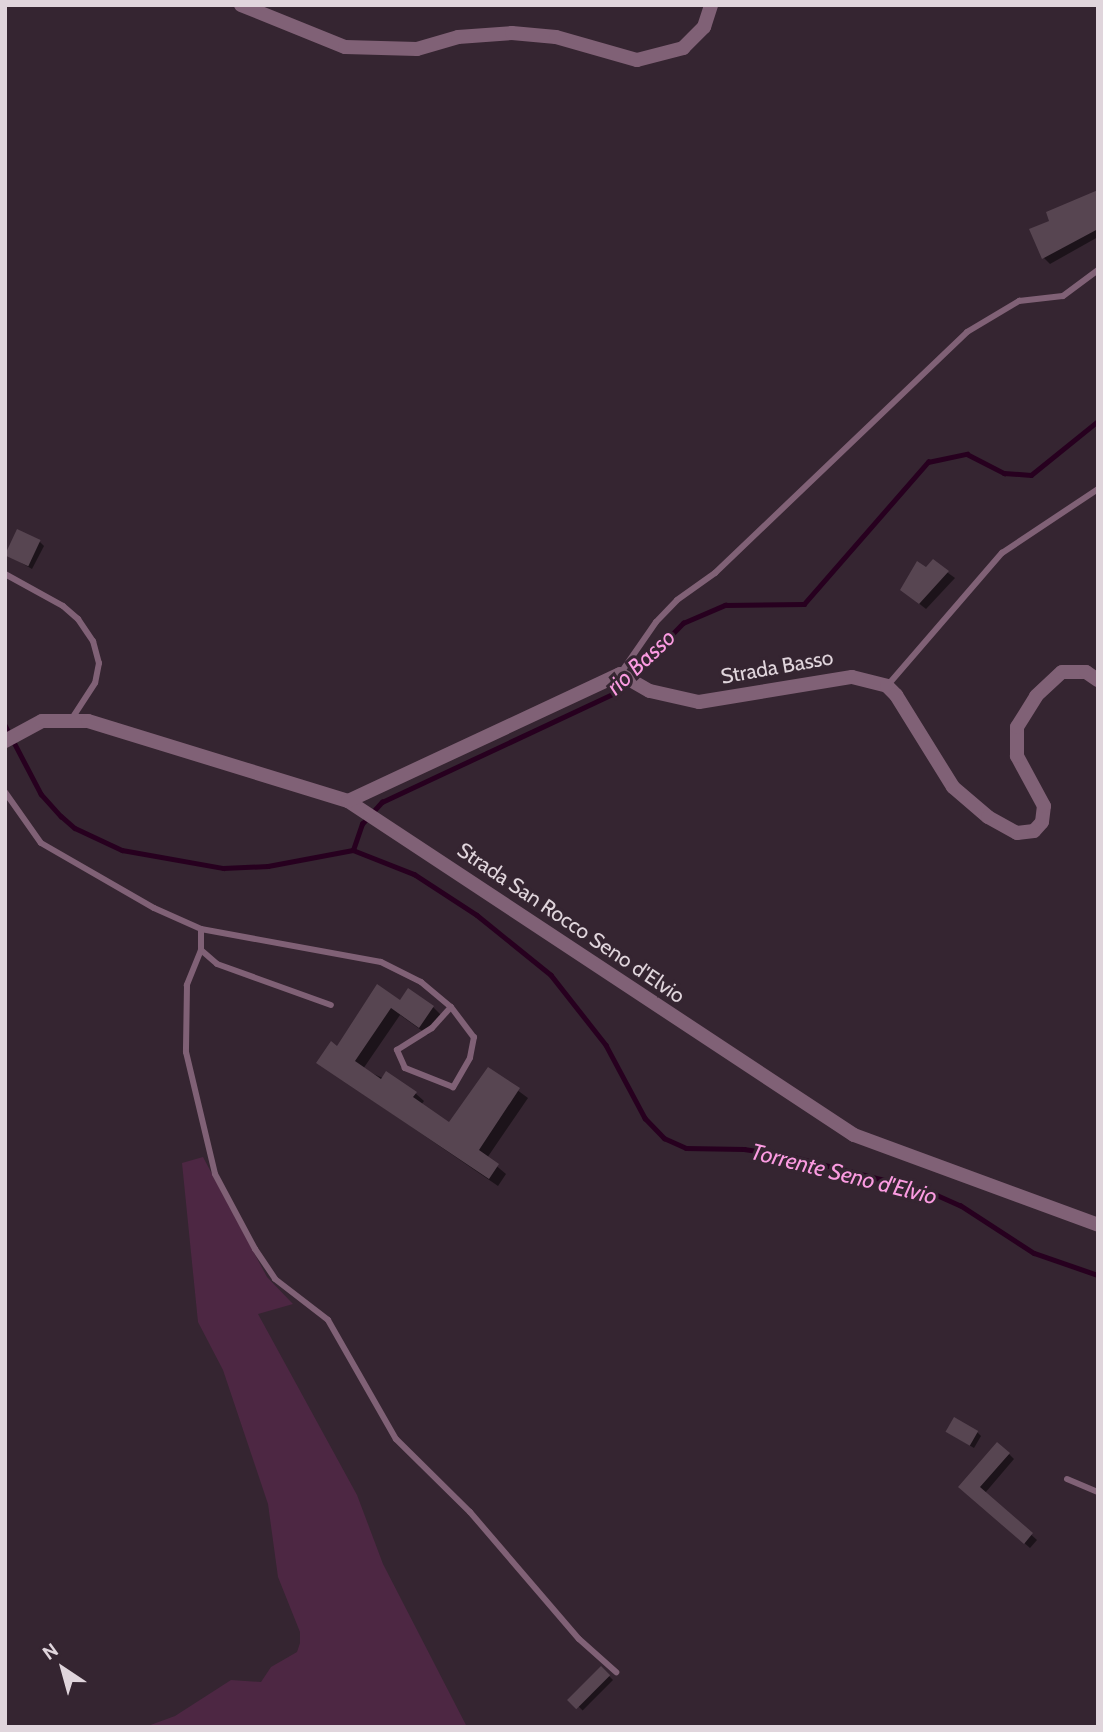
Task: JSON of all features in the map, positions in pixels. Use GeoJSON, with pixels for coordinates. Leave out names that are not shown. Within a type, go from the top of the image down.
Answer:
{"type":"FeatureCollection","features":[{"type":"Feature","properties":{"kind":"street"},"geometry":{"type":"LineString","coordinates":[[241,5],[345,47],[416,49],[458,37],[512,33],[556,37],[637,61],[683,48],[704,27],[711,5]]}},
{"type":"Feature","properties":{"kind":"street"},"geometry":{"type":"LineString","coordinates":[[887,686],[953,787],[988,817],[1017,833],[1034,831],[1042,822],[1044,806],[1017,756],[1017,727],[1036,696],[1062,672],[1086,672],[1098,680]]}},
{"type":"Feature","properties":{"kind":"street"},"geometry":{"type":"LineString","coordinates":[[348,801],[622,676]]}},
{"type":"Feature","properties":{"kind":"street","name":"Strada Basso"},"geometry":{"type":"LineString","coordinates":[[622,676],[639,685],[699,702],[821,679],[852,677],[887,686]]}},
{"type":"Feature","properties":{"kind":"street"},"geometry":{"type":"LineString","coordinates":[[5,741],[32,725],[65,719]]}},
{"type":"Feature","properties":{"kind":"street","name":"Strada San Rocco Seno d'Elvio"},"geometry":{"type":"LineString","coordinates":[[65,719],[348,801],[854,1135],[1098,1225]]}},
{"type":"Feature","properties":{"kind":"lane"},"geometry":{"type":"LineString","coordinates":[[622,676],[677,600],[715,573],[967,332],[1019,301],[1063,296],[1098,270]]}},
{"type":"Feature","properties":{"kind":"lane"},"geometry":{"type":"LineString","coordinates":[[887,686],[1002,553],[1098,489]]}},
{"type":"Feature","properties":{"kind":"lane"},"geometry":{"type":"LineString","coordinates":[[5,574],[78,618],[93,641],[99,663],[94,683],[65,719]]}},
{"type":"Feature","properties":{"kind":"lane"},"geometry":{"type":"LineString","coordinates":[[5,792],[41,843],[89,874],[201,929],[381,962],[421,982],[451,1007],[474,1037],[470,1058],[453,1087],[405,1068],[397,1051],[432,1028],[451,1007]]}},
{"type":"Feature","properties":{"kind":"lane"},"geometry":{"type":"LineString","coordinates":[[201,929],[201,950],[187,985],[186,1052],[215,1174],[255,1248],[275,1279],[328,1320],[396,1439],[470,1512],[579,1639],[616,1672]]}},
{"type":"Feature","properties":{"kind":"lane"},"geometry":{"type":"LineString","coordinates":[[201,950],[217,964],[331,1005]]}},
{"type":"Feature","properties":{"kind":"lane"},"geometry":{"type":"LineString","coordinates":[[1067,1479],[1098,1492]]}},
{"type":"Feature","properties":{"kind":"shaded area"},"geometry":{"type":"Polygon","coordinates":[[[203,1157],[267,1277],[293,1304],[258,1314],[357,1495],[383,1564],[467,1727],[145,1727],[175,1716],[231,1680],[261,1682],[271,1667],[297,1652],[300,1643],[300,1632],[278,1577],[268,1504],[223,1370],[198,1322],[182,1163],[203,1157]]]}},
{"type":"Feature","properties":{"kind":"building"},"geometry":{"type":"Polygon","coordinates":[[[1098,190],[1098,229],[1042,259],[1029,229],[1049,221],[1046,212],[1098,190]]]}},
{"type":"Feature","properties":{"kind":"building"},"geometry":{"type":"Polygon","coordinates":[[[17,529],[41,540],[28,566],[5,555],[17,529]]]}},
{"type":"Feature","properties":{"kind":"building"},"geometry":{"type":"Polygon","coordinates":[[[933,559],[949,571],[919,604],[900,590],[917,561],[926,567],[933,559]]]}},
{"type":"Feature","properties":{"kind":"building"},"geometry":{"type":"Polygon","coordinates":[[[377,984],[400,1000],[408,988],[434,1006],[419,1028],[391,1008],[355,1061],[381,1079],[386,1071],[417,1092],[413,1097],[449,1122],[488,1067],[520,1088],[479,1150],[499,1164],[489,1179],[316,1063],[331,1041],[337,1046],[377,984]]]}},
{"type":"Feature","properties":{"kind":"building"},"geometry":{"type":"Polygon","coordinates":[[[954,1417],[978,1431],[970,1446],[946,1432],[954,1417]]]}},
{"type":"Feature","properties":{"kind":"building"},"geometry":{"type":"Polygon","coordinates":[[[997,1442],[1010,1453],[980,1487],[1033,1533],[1024,1544],[958,1487],[997,1442]]]}},
{"type":"Feature","properties":{"kind":"building"},"geometry":{"type":"Polygon","coordinates":[[[601,1666],[610,1675],[576,1709],[567,1700],[601,1666]]]}},
{"type":"Feature","properties":{"kind":"waterway","name":"rio Basso"},"geometry":{"type":"LineString","coordinates":[[353,850],[362,824],[382,802],[615,693],[683,623],[725,605],[804,604],[928,462],[967,454],[1004,473],[1031,475],[1098,421]]}},
{"type":"Feature","properties":{"kind":"waterway","name":"Torrente Seno d'Elvio"},"geometry":{"type":"LineString","coordinates":[[5,725],[41,794],[61,816],[75,828],[122,850],[223,868],[268,866],[353,850],[414,874],[477,915],[551,975],[606,1045],[645,1118],[664,1138],[686,1148],[744,1149],[789,1156],[928,1191],[960,1205],[1034,1253],[1098,1275]]}}]}
